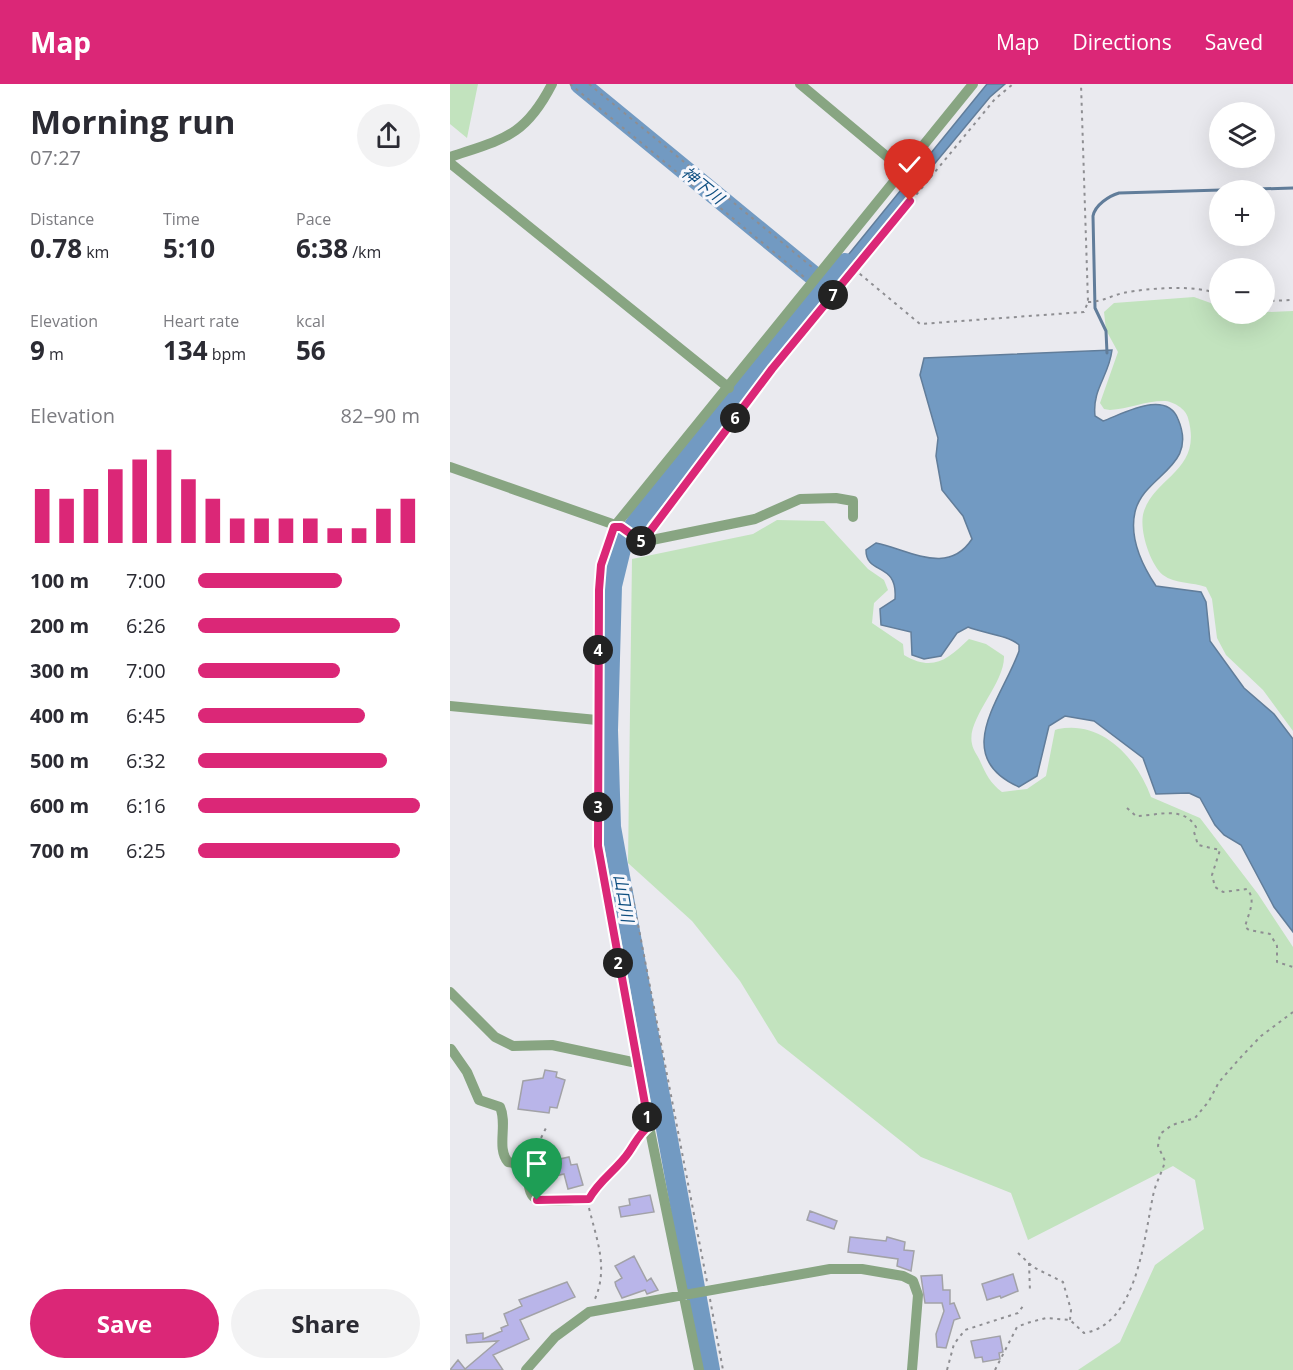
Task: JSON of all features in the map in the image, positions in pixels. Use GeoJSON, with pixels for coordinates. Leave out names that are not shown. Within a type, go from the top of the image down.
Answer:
{"type":"FeatureCollection","features":[{"type":"Feature","properties":{"kind":"street"},"geometry":{"type":"LineString","coordinates":[[450,157],[516,132],[539,110],[552,84]]}},
{"type":"Feature","properties":{"kind":"street"},"geometry":{"type":"LineString","coordinates":[[800,84],[903,170]]}},
{"type":"Feature","properties":{"kind":"street"},"geometry":{"type":"LineString","coordinates":[[699,1370],[687,1294],[649,1126],[598,846],[597,720],[600,581],[606,547],[617,527],[973,84]]}},
{"type":"Feature","properties":{"kind":"street"},"geometry":{"type":"LineString","coordinates":[[450,163],[729,388]]}},
{"type":"Feature","properties":{"kind":"street"},"geometry":{"type":"LineString","coordinates":[[450,467],[617,527],[640,541],[755,519],[800,499],[812,497],[853,501],[853,517]]}},
{"type":"Feature","properties":{"kind":"street"},"geometry":{"type":"LineString","coordinates":[[450,706],[597,720]]}},
{"type":"Feature","properties":{"kind":"street"},"geometry":{"type":"LineString","coordinates":[[450,992],[495,1038],[513,1046],[552,1045],[637,1063]]}},
{"type":"Feature","properties":{"kind":"street"},"geometry":{"type":"LineString","coordinates":[[451,1049],[467,1072],[479,1100],[501,1107],[504,1114],[505,1158],[508,1162],[527,1166],[530,1193],[537,1200],[589,1199]]}},
{"type":"Feature","properties":{"kind":"street"},"geometry":{"type":"LineString","coordinates":[[526,1370],[555,1337],[589,1312],[830,1269],[862,1269],[903,1276],[913,1281],[917,1289],[912,1370]]}},
{"type":"Feature","properties":{"kind":"path"},"geometry":{"type":"LineString","coordinates":[[570,84],[816,278]]}},
{"type":"Feature","properties":{"kind":"path"},"geometry":{"type":"LineString","coordinates":[[589,84],[816,278]]}},
{"type":"Feature","properties":{"kind":"path"},"geometry":{"type":"LineString","coordinates":[[640,541],[772,369],[995,99],[1013,84]]}},
{"type":"Feature","properties":{"kind":"path"},"geometry":{"type":"LineString","coordinates":[[854,269],[920,324],[1080,314],[1087,308],[1088,303],[1081,84]]}},
{"type":"Feature","properties":{"kind":"path"},"geometry":{"type":"LineString","coordinates":[[1088,303],[1098,303],[1112,296],[1138,291],[1203,289],[1209,291]]}},
{"type":"Feature","properties":{"kind":"path"},"geometry":{"type":"LineString","coordinates":[[1275,301],[1293,300]]}},
{"type":"Feature","properties":{"kind":"path"},"geometry":{"type":"LineString","coordinates":[[1127,808],[1136,816],[1171,813],[1192,820],[1196,827],[1194,832],[1198,844],[1220,850],[1212,875],[1215,887],[1223,892],[1247,890],[1250,893],[1252,901],[1245,927],[1249,930],[1270,934],[1277,946],[1277,962],[1293,967]]}},
{"type":"Feature","properties":{"kind":"path"},"geometry":{"type":"LineString","coordinates":[[631,888],[706,1291],[723,1370]]}},
{"type":"Feature","properties":{"kind":"path"},"geometry":{"type":"LineString","coordinates":[[995,1370],[1017,1327],[1046,1318],[1070,1320],[1084,1333],[1097,1331],[1116,1316],[1127,1295],[1142,1254],[1154,1192],[1165,1161],[1158,1146],[1160,1134],[1172,1125],[1195,1118],[1209,1101],[1219,1082],[1241,1057],[1262,1036],[1293,1012]]}},
{"type":"Feature","properties":{"kind":"path"},"geometry":{"type":"LineString","coordinates":[[589,1312],[600,1289],[602,1254],[593,1228],[589,1199],[598,1183],[629,1152],[634,1142],[649,1126]]}},
{"type":"Feature","properties":{"kind":"path"},"geometry":{"type":"LineString","coordinates":[[527,1166],[546,1128]]}},
{"type":"Feature","properties":{"kind":"path"},"geometry":{"type":"LineString","coordinates":[[1018,1253],[1029,1263],[1063,1282],[1071,1310],[1070,1320]]}},
{"type":"Feature","properties":{"kind":"path"},"geometry":{"type":"LineString","coordinates":[[1029,1263],[1030,1292]]}},
{"type":"Feature","properties":{"kind":"path"},"geometry":{"type":"LineString","coordinates":[[947,1370],[954,1344],[965,1330],[1018,1313],[1023,1306]]}},
{"type":"Feature","properties":{"kind":"green space"},"geometry":{"type":"Polygon","coordinates":[[[450,84],[478,84],[467,138],[450,124],[450,84]]]}},
{"type":"Feature","properties":{"kind":"green space"},"geometry":{"type":"Polygon","coordinates":[[[1194,297],[1209,302],[1209,324],[1275,324],[1275,312],[1293,311],[1293,731],[1263,690],[1226,655],[1217,638],[1212,599],[1206,587],[1173,580],[1163,575],[1154,563],[1146,545],[1143,527],[1144,511],[1158,489],[1184,461],[1189,450],[1191,435],[1187,415],[1179,406],[1171,402],[1157,401],[1110,410],[1104,409],[1100,403],[1118,352],[1106,330],[1104,312],[1114,303],[1194,297]]]}},
{"type":"Feature","properties":{"kind":"green space"},"geometry":{"type":"Polygon","coordinates":[[[777,520],[824,521],[868,569],[884,580],[888,590],[874,603],[872,623],[903,644],[904,655],[923,663],[932,663],[954,653],[969,639],[986,644],[1004,656],[999,678],[980,713],[972,734],[974,751],[998,789],[1002,792],[1027,789],[1046,776],[1055,730],[1074,728],[1089,730],[1103,736],[1127,756],[1137,769],[1151,797],[1200,818],[1258,894],[1293,947],[1293,1370],[1078,1370],[1120,1342],[1155,1265],[1204,1229],[1195,1180],[1173,1166],[1028,1240],[1011,1193],[921,1157],[778,1043],[740,981],[692,921],[628,863],[632,559],[753,534],[777,520]]]}},
{"type":"Feature","properties":{"kind":"water"},"geometry":{"type":"Polygon","coordinates":[[[987,84],[1005,84],[990,97],[833,286],[827,281],[987,84]]]}},
{"type":"Feature","properties":{"kind":"water"},"geometry":{"type":"Polygon","coordinates":[[[1112,350],[1108,367],[1098,390],[1095,416],[1103,421],[1144,406],[1164,406],[1172,410],[1178,419],[1183,436],[1176,460],[1148,488],[1135,512],[1135,541],[1146,569],[1156,586],[1201,592],[1206,602],[1210,641],[1244,688],[1274,714],[1293,739],[1293,932],[1274,907],[1241,845],[1224,835],[1215,825],[1200,798],[1189,793],[1156,794],[1143,758],[1094,721],[1065,716],[1049,726],[1037,776],[1019,787],[998,774],[987,759],[984,742],[987,725],[1012,669],[1019,645],[1008,639],[968,627],[957,633],[941,656],[924,659],[912,655],[911,632],[881,625],[880,609],[895,599],[895,587],[892,579],[867,558],[866,550],[876,543],[915,555],[940,558],[952,556],[962,550],[972,539],[963,516],[942,490],[936,456],[938,438],[920,375],[924,358],[1112,350]]]}},
{"type":"Feature","properties":{"kind":"building"},"geometry":{"type":"Polygon","coordinates":[[[545,1070],[557,1072],[556,1077],[565,1080],[557,1108],[550,1107],[549,1113],[518,1109],[523,1081],[543,1078],[545,1070]]]}},
{"type":"Feature","properties":{"kind":"building"},"geometry":{"type":"Polygon","coordinates":[[[552,1149],[555,1160],[569,1157],[571,1165],[577,1164],[583,1185],[568,1189],[564,1174],[539,1180],[538,1175],[535,1176],[535,1165],[543,1163],[540,1152],[552,1149]]]}},
{"type":"Feature","properties":{"kind":"building"},"geometry":{"type":"Polygon","coordinates":[[[650,1195],[654,1212],[621,1217],[619,1207],[630,1205],[629,1199],[650,1195]]]}},
{"type":"Feature","properties":{"kind":"building"},"geometry":{"type":"Polygon","coordinates":[[[810,1211],[837,1221],[834,1229],[807,1220],[810,1211]]]}},
{"type":"Feature","properties":{"kind":"building"},"geometry":{"type":"Polygon","coordinates":[[[850,1237],[886,1241],[887,1237],[905,1242],[904,1250],[914,1251],[911,1271],[897,1266],[898,1259],[848,1252],[850,1237]]]}},
{"type":"Feature","properties":{"kind":"building"},"geometry":{"type":"Polygon","coordinates":[[[634,1256],[647,1281],[651,1278],[658,1290],[647,1294],[645,1290],[622,1298],[615,1282],[622,1278],[615,1266],[634,1256]]]}},
{"type":"Feature","properties":{"kind":"building"},"geometry":{"type":"Polygon","coordinates":[[[1013,1274],[1018,1291],[1001,1298],[1000,1296],[987,1300],[982,1284],[1013,1274]]]}},
{"type":"Feature","properties":{"kind":"building"},"geometry":{"type":"Polygon","coordinates":[[[942,1275],[943,1290],[950,1290],[950,1304],[954,1303],[960,1318],[954,1320],[946,1348],[937,1347],[936,1334],[944,1311],[942,1303],[925,1303],[921,1276],[942,1275]]]}},
{"type":"Feature","properties":{"kind":"building"},"geometry":{"type":"Polygon","coordinates":[[[567,1282],[575,1297],[520,1320],[529,1339],[493,1355],[503,1370],[450,1370],[458,1360],[465,1369],[498,1341],[467,1343],[466,1335],[483,1333],[483,1339],[502,1331],[501,1328],[508,1325],[504,1314],[522,1306],[519,1300],[567,1282]]]}},
{"type":"Feature","properties":{"kind":"building"},"geometry":{"type":"Polygon","coordinates":[[[1000,1336],[1003,1352],[999,1353],[1000,1359],[983,1362],[982,1357],[975,1358],[971,1341],[1000,1336]]]}},
{"type":"Feature","properties":{"kind":"waterway","name":"神下川"},"geometry":{"type":"LineString","coordinates":[[580,84],[826,286]]}},
{"type":"Feature","properties":{"kind":"waterway"},"geometry":{"type":"LineString","coordinates":[[1107,353],[1106,331],[1095,308],[1093,216],[1096,208],[1111,196],[1119,193],[1293,188]]}},
{"type":"Feature","properties":{"kind":"waterway","name":"山口川"},"geometry":{"type":"LineString","coordinates":[[710,1370],[611,827],[608,730],[612,586],[622,545],[640,517],[845,263]]}},
{"type":"Feature","properties":{"kind":"route"},"geometry":{"type":"LineString","coordinates":[[537,1200],[589,1199],[598,1183],[604,1180],[629,1152],[640,1133],[649,1126],[598,846],[599,590],[601,565],[606,547],[614,527],[621,527],[642,542],[772,369],[910,201]]}}]}
